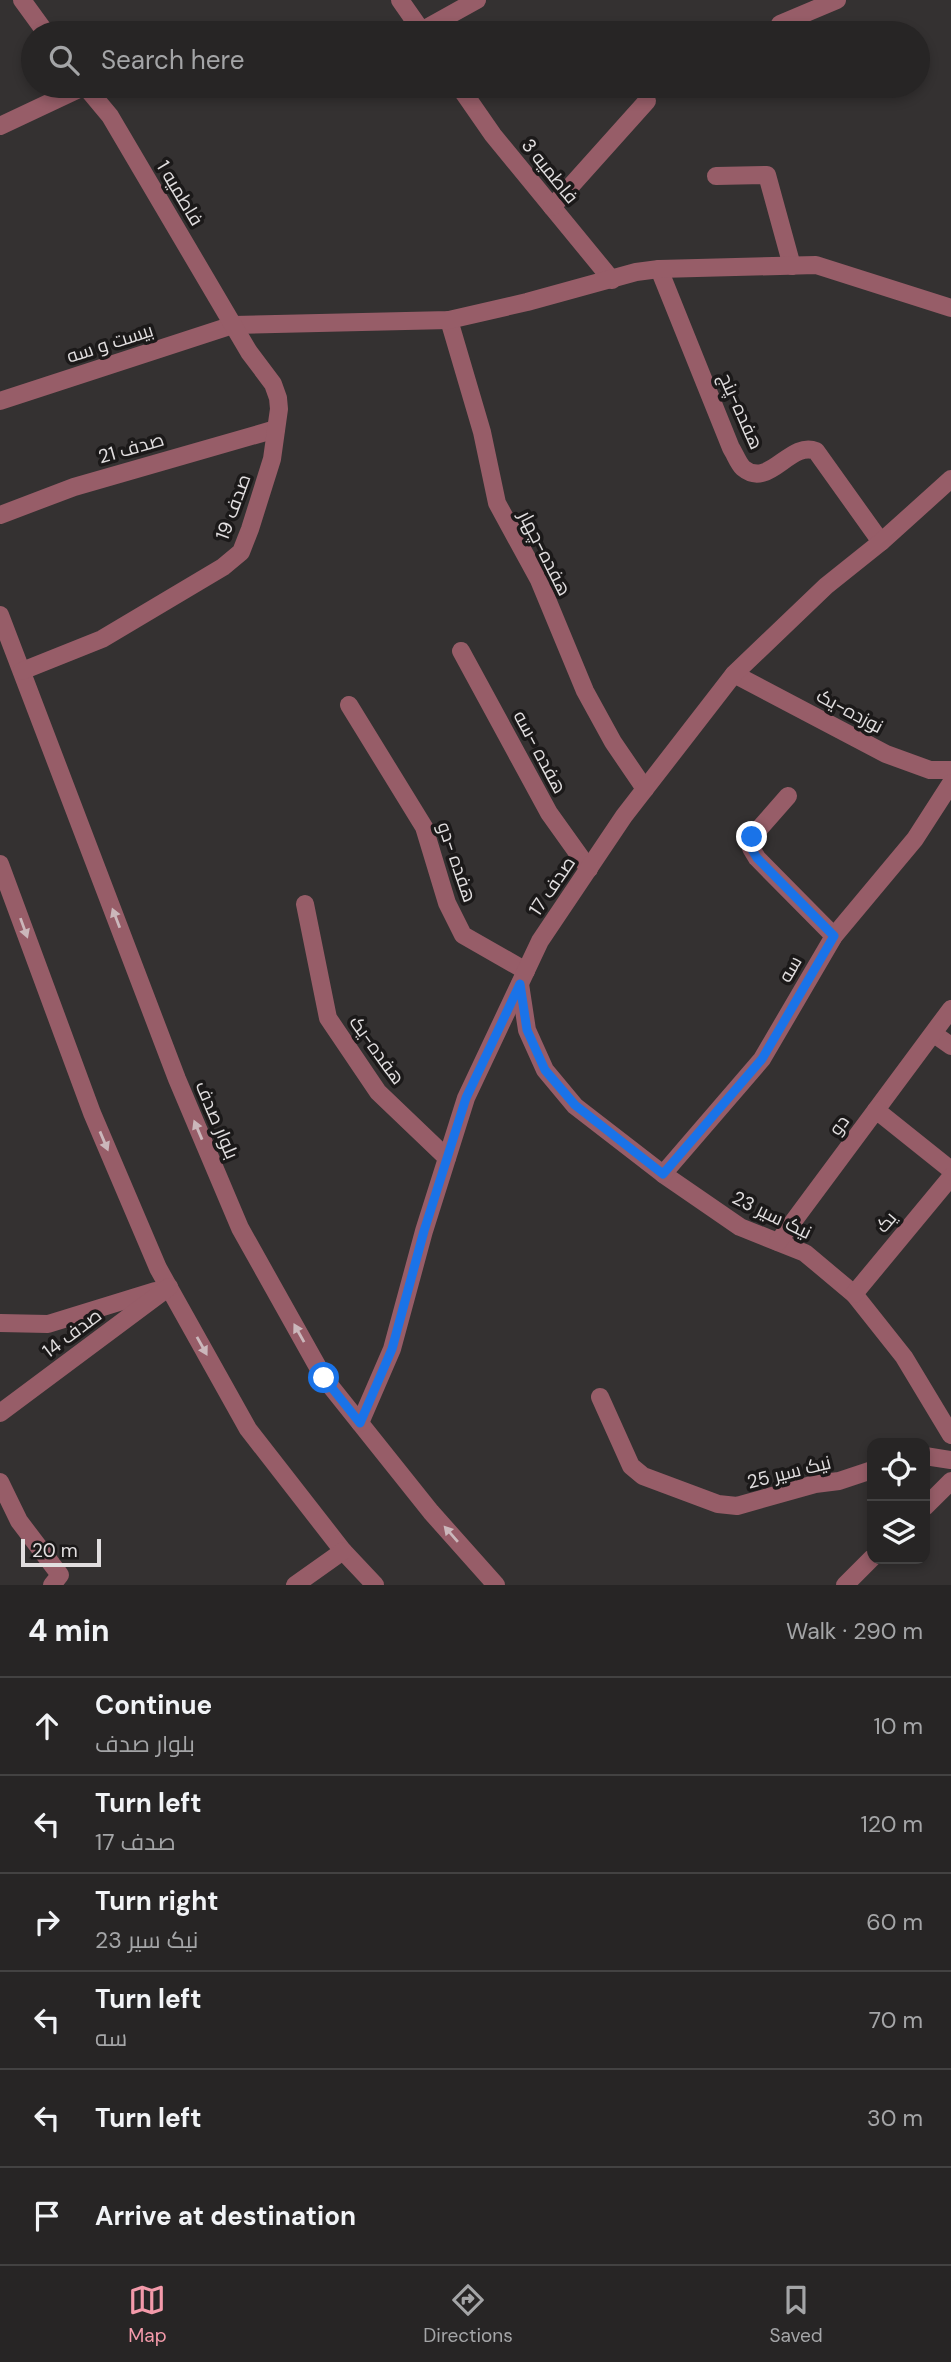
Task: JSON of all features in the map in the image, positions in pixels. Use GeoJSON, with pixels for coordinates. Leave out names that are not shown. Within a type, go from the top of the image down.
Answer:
{"type":"FeatureCollection","features":[{"type":"Feature","properties":{"kind":"street"},"geometry":{"type":"LineString","coordinates":[[22,0],[37,21]]}},
{"type":"Feature","properties":{"kind":"street"},"geometry":{"type":"LineString","coordinates":[[400,0],[414,21]]}},
{"type":"Feature","properties":{"kind":"street"},"geometry":{"type":"LineString","coordinates":[[441,21],[477,0]]}},
{"type":"Feature","properties":{"kind":"street"},"geometry":{"type":"LineString","coordinates":[[787,21],[837,0]]}},
{"type":"Feature","properties":{"kind":"street"},"geometry":{"type":"LineString","coordinates":[[0,126],[60,98]]}},
{"type":"Feature","properties":{"kind":"street","name":"فاطمیه 1"},"geometry":{"type":"LineString","coordinates":[[95,98],[110,116],[233,325]]}},
{"type":"Feature","properties":{"kind":"street","name":"فاطمیه 3"},"geometry":{"type":"LineString","coordinates":[[467,98],[493,135],[612,280]]}},
{"type":"Feature","properties":{"kind":"street"},"geometry":{"type":"LineString","coordinates":[[552,207],[647,101]]}},
{"type":"Feature","properties":{"kind":"street"},"geometry":{"type":"LineString","coordinates":[[716,176],[767,175],[792,266]]}},
{"type":"Feature","properties":{"kind":"street","name":"بیست و سه"},"geometry":{"type":"LineString","coordinates":[[0,401],[233,325],[449,320],[636,272],[659,269],[816,265],[951,308]]}},
{"type":"Feature","properties":{"kind":"street","name":"هفده-پنج"},"geometry":{"type":"LineString","coordinates":[[659,269],[732,448],[743,467],[755,473],[767,472],[801,449],[816,450],[881,542]]}},
{"type":"Feature","properties":{"kind":"street","name":"هفده-چهار"},"geometry":{"type":"LineString","coordinates":[[449,320],[482,432],[497,503],[539,580],[585,691],[613,742],[645,789]]}},
{"type":"Feature","properties":{"kind":"street","name":"صدف 19"},"geometry":{"type":"LineString","coordinates":[[22,671],[102,639],[223,567],[241,552],[272,459],[279,409],[273,384],[233,325]]}},
{"type":"Feature","properties":{"kind":"street","name":"صدف 21"},"geometry":{"type":"LineString","coordinates":[[0,515],[74,486],[276,429]]}},
{"type":"Feature","properties":{"kind":"street","name":"صدف 17"},"geometry":{"type":"LineString","coordinates":[[360,1423],[392,1349],[424,1231],[466,1098],[540,941],[645,789],[734,674],[826,586],[881,542],[951,479]]}},
{"type":"Feature","properties":{"kind":"street","name":"بلوار صدف"},"geometry":{"type":"LineString","coordinates":[[0,615],[177,1079],[240,1228],[324,1378],[431,1512],[496,1585]]}},
{"type":"Feature","properties":{"kind":"street","name":"هفده -سه"},"geometry":{"type":"LineString","coordinates":[[461,651],[549,813],[589,869]]}},
{"type":"Feature","properties":{"kind":"street","name":"نوزده-یک"},"geometry":{"type":"LineString","coordinates":[[734,674],[886,754],[930,770],[951,770]]}},
{"type":"Feature","properties":{"kind":"street","name":"هفده -دو"},"geometry":{"type":"LineString","coordinates":[[349,705],[424,827],[447,903],[463,935],[523,978]]}},
{"type":"Feature","properties":{"kind":"street","name":"سه"},"geometry":{"type":"LineString","coordinates":[[663,1174],[762,1059],[834,936],[915,839],[951,783]]}},
{"type":"Feature","properties":{"kind":"street"},"geometry":{"type":"LineString","coordinates":[[788,796],[752,837],[751,848],[757,858],[834,936]]}},
{"type":"Feature","properties":{"kind":"street"},"geometry":{"type":"LineString","coordinates":[[0,864],[92,1113],[158,1268],[248,1429],[343,1551],[375,1585]]}},
{"type":"Feature","properties":{"kind":"street","name":"هفده-یک"},"geometry":{"type":"LineString","coordinates":[[305,904],[328,1018],[378,1092],[447,1158]]}},
{"type":"Feature","properties":{"kind":"street","name":"نیک سیر 23"},"geometry":{"type":"LineString","coordinates":[[523,978],[527,1030],[545,1070],[575,1105],[663,1174],[740,1227],[805,1253],[854,1294],[904,1357],[951,1435]]}},
{"type":"Feature","properties":{"kind":"street"},"geometry":{"type":"LineString","coordinates":[[876,1110],[951,1009]]}},
{"type":"Feature","properties":{"kind":"street"},"geometry":{"type":"LineString","coordinates":[[934,1034],[951,1046]]}},
{"type":"Feature","properties":{"kind":"street","name":"دو"},"geometry":{"type":"LineString","coordinates":[[778,1242],[876,1110],[951,1170]]}},
{"type":"Feature","properties":{"kind":"street","name":"یک"},"geometry":{"type":"LineString","coordinates":[[854,1294],[951,1177]]}},
{"type":"Feature","properties":{"kind":"street"},"geometry":{"type":"LineString","coordinates":[[0,1323],[48,1324],[169,1287]]}},
{"type":"Feature","properties":{"kind":"street","name":"صدف 14"},"geometry":{"type":"LineString","coordinates":[[0,1413],[169,1287]]}},
{"type":"Feature","properties":{"kind":"street","name":"نیک سیر 25"},"geometry":{"type":"LineString","coordinates":[[600,1397],[631,1466],[643,1476],[718,1504],[737,1506],[753,1503],[791,1490],[839,1481],[867,1472]]}},
{"type":"Feature","properties":{"kind":"street"},"geometry":{"type":"LineString","coordinates":[[930,1457],[951,1460]]}},
{"type":"Feature","properties":{"kind":"street"},"geometry":{"type":"LineString","coordinates":[[930,1502],[951,1481]]}},
{"type":"Feature","properties":{"kind":"street"},"geometry":{"type":"LineString","coordinates":[[0,1482],[19,1521],[60,1581]]}},
{"type":"Feature","properties":{"kind":"street"},"geometry":{"type":"LineString","coordinates":[[295,1585],[343,1551]]}},
{"type":"Feature","properties":{"kind":"street"},"geometry":{"type":"LineString","coordinates":[[845,1585],[867,1563]]}},
{"type":"Feature","properties":{"kind":"route"},"geometry":{"type":"LineString","coordinates":[[324,1378],[360,1423],[392,1349],[424,1231],[466,1098],[520,984],[527,1030],[545,1070],[575,1105],[663,1174],[762,1059],[834,936],[757,858],[751,848],[752,837]]}}]}
